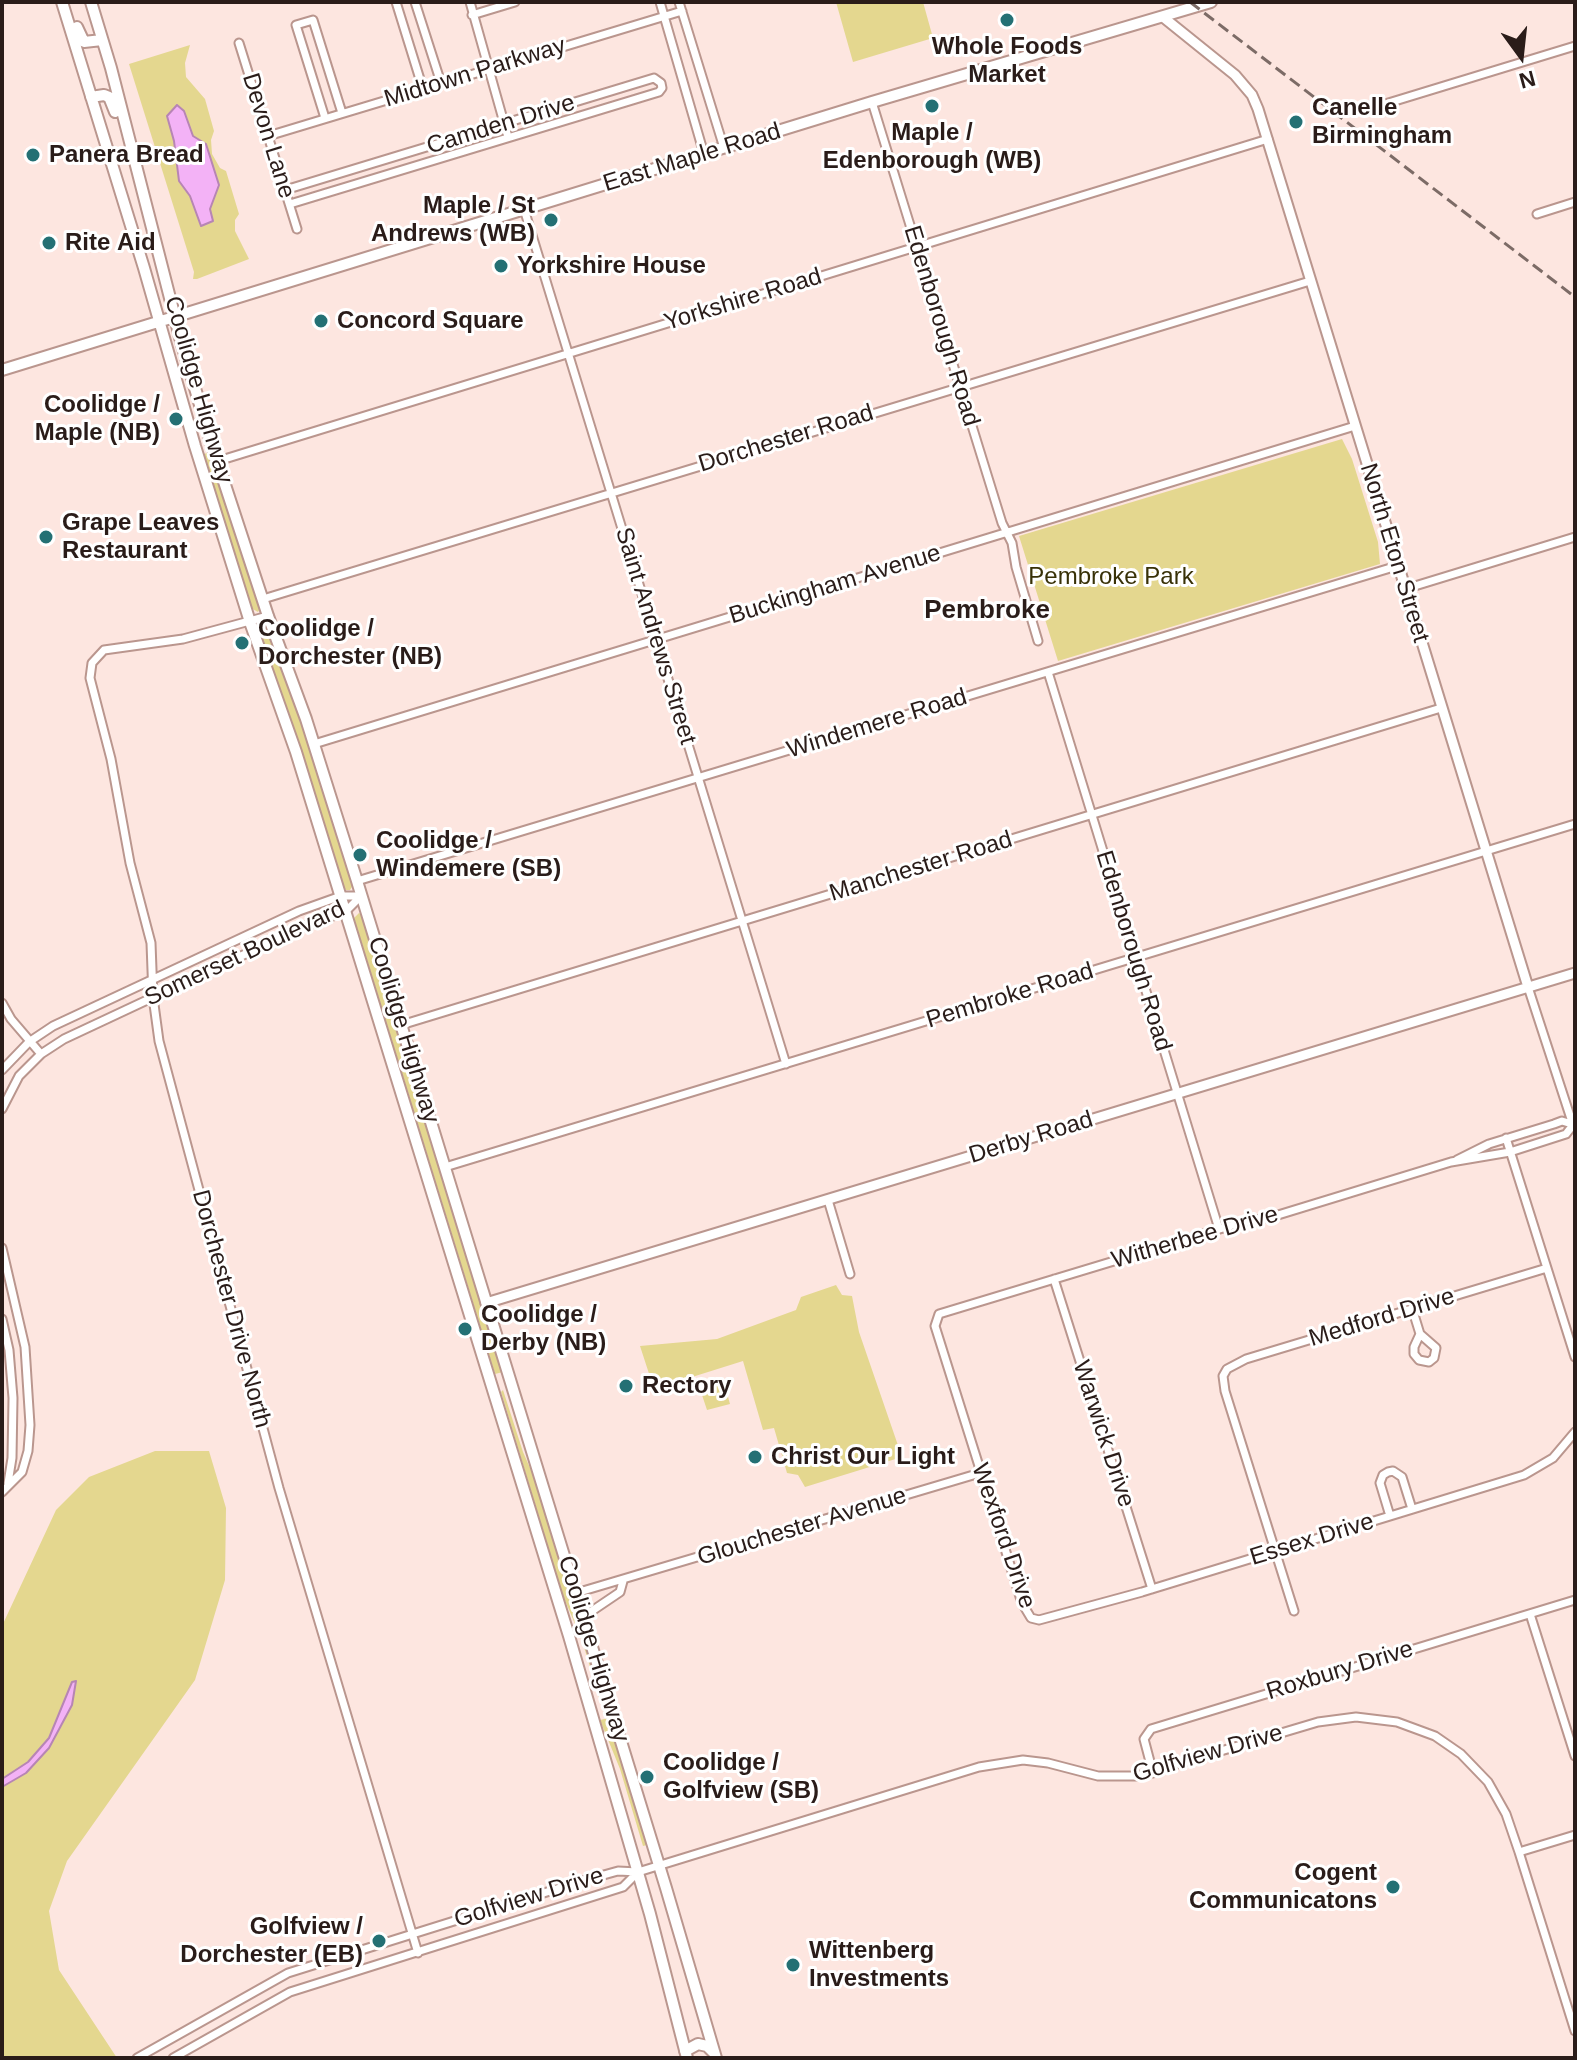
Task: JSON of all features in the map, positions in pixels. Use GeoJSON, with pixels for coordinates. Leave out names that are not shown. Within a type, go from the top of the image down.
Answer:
{"type":"FeatureCollection","features":[{"type":"Feature","properties":{"kind":"main road","name":"Coolidge Highway"},"geometry":{"type":"LineString","coordinates":[[62,2],[195,446],[250,622],[287,724],[493,1386],[589,1702],[686,2055]]}},
{"type":"Feature","properties":{"kind":"main road"},"geometry":{"type":"LineString","coordinates":[[69,2],[82,41],[93,43],[102,40]]}},
{"type":"Feature","properties":{"kind":"main road","name":"Coolidge Highway"},"geometry":{"type":"LineString","coordinates":[[91,2],[174,316],[211,442],[314,744],[357,881],[715,2056]]}},
{"type":"Feature","properties":{"kind":"main road","name":"East Maple Road"},"geometry":{"type":"LineString","coordinates":[[2,370],[872,102],[1211,2]]}},
{"type":"Feature","properties":{"kind":"main road"},"geometry":{"type":"LineString","coordinates":[[91,97],[104,95],[112,101],[128,160],[136,169]]}},
{"type":"Feature","properties":{"kind":"main road"},"geometry":{"type":"LineString","coordinates":[[195,446],[211,442]]}},
{"type":"Feature","properties":{"kind":"main road"},"geometry":{"type":"LineString","coordinates":[[493,1386],[505,1382],[513,1386]]}},
{"type":"Feature","properties":{"kind":"main road"},"geometry":{"type":"LineString","coordinates":[[589,1702],[596,1711],[610,1706]]}},
{"type":"Feature","properties":{"kind":"main road"},"geometry":{"type":"LineString","coordinates":[[686,2055],[693,2046],[702,2045],[715,2056]]}},
{"type":"Feature","properties":{"kind":"street"},"geometry":{"type":"LineString","coordinates":[[396,2],[423,89]]}},
{"type":"Feature","properties":{"kind":"street"},"geometry":{"type":"LineString","coordinates":[[415,2],[441,83]]}},
{"type":"Feature","properties":{"kind":"street"},"geometry":{"type":"LineString","coordinates":[[470,2],[508,137]]}},
{"type":"Feature","properties":{"kind":"street"},"geometry":{"type":"LineString","coordinates":[[472,15],[515,2]]}},
{"type":"Feature","properties":{"kind":"street"},"geometry":{"type":"LineString","coordinates":[[660,2],[704,154]]}},
{"type":"Feature","properties":{"kind":"street"},"geometry":{"type":"LineString","coordinates":[[679,2],[724,148]]}},
{"type":"Feature","properties":{"kind":"street","name":"Midtown Parkway"},"geometry":{"type":"LineString","coordinates":[[268,136],[682,11]]}},
{"type":"Feature","properties":{"kind":"street","name":"North Eton Street"},"geometry":{"type":"LineString","coordinates":[[1163,17],[1245,85],[1258,109],[1485,852],[1574,1125]]}},
{"type":"Feature","properties":{"kind":"street"},"geometry":{"type":"LineString","coordinates":[[325,118],[296,25],[313,20],[342,113]]}},
{"type":"Feature","properties":{"kind":"street","name":"Devon Lane"},"geometry":{"type":"LineString","coordinates":[[239,43],[297,229]]}},
{"type":"Feature","properties":{"kind":"street"},"geometry":{"type":"LineString","coordinates":[[1385,104],[1575,46]]}},
{"type":"Feature","properties":{"kind":"street","name":"Camden Drive"},"geometry":{"type":"LineString","coordinates":[[285,190],[654,78],[661,83],[659,92],[290,204]]}},
{"type":"Feature","properties":{"kind":"street","name":"Camden Drive"},"geometry":{"type":"LineString","coordinates":[[587,99],[591,113]]}},
{"type":"Feature","properties":{"kind":"street","name":"Edenborough Road"},"geometry":{"type":"LineString","coordinates":[[872,102],[1012,543],[1038,641]]}},
{"type":"Feature","properties":{"kind":"street","name":"Yorkshire Road"},"geometry":{"type":"LineString","coordinates":[[218,461],[1268,139]]}},
{"type":"Feature","properties":{"kind":"street","name":"Camden Drive"},"geometry":{"type":"LineString","coordinates":[[415,151],[420,164]]}},
{"type":"Feature","properties":{"kind":"street"},"geometry":{"type":"LineString","coordinates":[[1537,214],[1575,202]]}},
{"type":"Feature","properties":{"kind":"street","name":"Saint Andrews Street"},"geometry":{"type":"LineString","coordinates":[[524,209],[786,1064]]}},
{"type":"Feature","properties":{"kind":"street","name":"Dorchester Road"},"geometry":{"type":"LineString","coordinates":[[263,599],[1310,281]]}},
{"type":"Feature","properties":{"kind":"street","name":"Buckingham Avenue"},"geometry":{"type":"LineString","coordinates":[[314,744],[1355,426]]}},
{"type":"Feature","properties":{"kind":"street"},"geometry":{"type":"LineString","coordinates":[[1405,589],[1575,537]]}},
{"type":"Feature","properties":{"kind":"street","name":"Windemere Road"},"geometry":{"type":"LineString","coordinates":[[357,881],[1397,566]]}},
{"type":"Feature","properties":{"kind":"street"},"geometry":{"type":"LineString","coordinates":[[250,622],[268,616]]}},
{"type":"Feature","properties":{"kind":"street","name":"Dorchester Drive North"},"geometry":{"type":"LineString","coordinates":[[250,622],[177,640],[111,647],[96,657],[90,678],[153,953],[153,997],[159,1041],[279,1488],[418,1953]]}},
{"type":"Feature","properties":{"kind":"street","name":"Edenborough Road"},"geometry":{"type":"LineString","coordinates":[[1048,672],[1219,1229]]}},
{"type":"Feature","properties":{"kind":"street","name":"Manchester Road"},"geometry":{"type":"LineString","coordinates":[[401,1025],[1441,708]]}},
{"type":"Feature","properties":{"kind":"street","name":"Pembroke Road"},"geometry":{"type":"LineString","coordinates":[[445,1167],[1575,824]]}},
{"type":"Feature","properties":{"kind":"street","name":"Somerset Boulevard"},"geometry":{"type":"LineString","coordinates":[[2,1070],[29,1042],[53,1026],[299,911],[341,896],[361,896]]}},
{"type":"Feature","properties":{"kind":"street","name":"Somerset Boulevard"},"geometry":{"type":"LineString","coordinates":[[2,1109],[19,1076],[41,1054],[64,1039],[303,927],[346,911],[361,896]]}},
{"type":"Feature","properties":{"kind":"street","name":"Derby Road"},"geometry":{"type":"LineString","coordinates":[[486,1303],[1575,973]]}},
{"type":"Feature","properties":{"kind":"street"},"geometry":{"type":"LineString","coordinates":[[2,1003],[41,1054]]}},
{"type":"Feature","properties":{"kind":"street","name":"Witherbee Drive"},"geometry":{"type":"LineString","coordinates":[[939,1314],[1451,1162],[1506,1138],[1562,1121],[1574,1125],[1566,1134],[1510,1152],[1451,1162]]}},
{"type":"Feature","properties":{"kind":"street"},"geometry":{"type":"LineString","coordinates":[[1506,1138],[1575,1357]]}},
{"type":"Feature","properties":{"kind":"street"},"geometry":{"type":"LineString","coordinates":[[828,1200],[850,1274]]}},
{"type":"Feature","properties":{"kind":"street"},"geometry":{"type":"LineString","coordinates":[[2,1248],[25,1347],[30,1394],[27,1461],[22,1472],[2,1492]]}},
{"type":"Feature","properties":{"kind":"street","name":"Medford Drive"},"geometry":{"type":"LineString","coordinates":[[1275,1551],[1225,1391],[1223,1376],[1231,1365],[1547,1268]]}},
{"type":"Feature","properties":{"kind":"street","name":"Warwick Drive"},"geometry":{"type":"LineString","coordinates":[[1054,1279],[1152,1589]]}},
{"type":"Feature","properties":{"kind":"street"},"geometry":{"type":"LineString","coordinates":[[1412,1308],[1420,1334]]}},
{"type":"Feature","properties":{"kind":"street","name":"Wexford Drive"},"geometry":{"type":"LineString","coordinates":[[939,1314],[935,1326],[938,1341],[1022,1603],[1027,1614],[1035,1619]]}},
{"type":"Feature","properties":{"kind":"street"},"geometry":{"type":"LineString","coordinates":[[2,1319],[9,1350],[13,1398],[12,1458],[8,1483]]}},
{"type":"Feature","properties":{"kind":"street","name":"Essex Drive"},"geometry":{"type":"LineString","coordinates":[[1035,1619],[1048,1620],[1533,1472],[1572,1445],[1575,1433]]}},
{"type":"Feature","properties":{"kind":"street"},"geometry":{"type":"LineString","coordinates":[[1390,1516],[1380,1483],[1388,1472],[1393,1471],[1402,1477],[1412,1509]]}},
{"type":"Feature","properties":{"kind":"street","name":"Glouchester Avenue"},"geometry":{"type":"LineString","coordinates":[[576,1593],[980,1473]]}},
{"type":"Feature","properties":{"kind":"street"},"geometry":{"type":"LineString","coordinates":[[1275,1551],[1294,1611]]}},
{"type":"Feature","properties":{"kind":"street"},"geometry":{"type":"LineString","coordinates":[[583,1617],[620,1592],[623,1581]]}},
{"type":"Feature","properties":{"kind":"street","name":"Roxbury Drive"},"geometry":{"type":"LineString","coordinates":[[1153,1773],[1144,1739],[1151,1729],[1575,1600]]}},
{"type":"Feature","properties":{"kind":"street"},"geometry":{"type":"LineString","coordinates":[[1530,1614],[1575,1756]]}},
{"type":"Feature","properties":{"kind":"street","name":"Golfview Drive"},"geometry":{"type":"LineString","coordinates":[[137,2058],[280,1976],[618,1871],[638,1872],[659,1866],[993,1763],[1036,1761],[1110,1778],[1153,1773],[1332,1720],[1369,1717],[1397,1722],[1435,1736],[1473,1764],[1498,1798],[1519,1852],[1575,2031]]}},
{"type":"Feature","properties":{"kind":"street"},"geometry":{"type":"LineString","coordinates":[[1519,1852],[1575,1835]]}},
{"type":"Feature","properties":{"kind":"street","name":"Golfview Drive"},"geometry":{"type":"LineString","coordinates":[[173,2058],[290,1992],[623,1887],[638,1872]]}},
{"type":"Feature","properties":{"kind":"green space"},"geometry":{"type":"Polygon","coordinates":[[[836,2],[923,2],[933,38],[853,62],[836,2]]]}},
{"type":"Feature","properties":{"kind":"green space"},"geometry":{"type":"Polygon","coordinates":[[[190,45],[185,63],[186,77],[205,99],[214,131],[212,154],[220,168],[226,171],[239,214],[235,220],[235,231],[249,259],[197,279],[193,279],[194,272],[129,64],[190,45]]]}},
{"type":"Feature","properties":{"kind":"green space","name":"Pembroke Park"},"geometry":{"type":"Polygon","coordinates":[[[1342,439],[1352,459],[1378,542],[1380,564],[1058,661],[1019,536],[1342,439]]]}},
{"type":"Feature","properties":{"kind":"green space"},"geometry":{"type":"Polygon","coordinates":[[[208,453],[261,607],[258,612],[251,608],[203,454],[208,453]]]}},
{"type":"Feature","properties":{"kind":"green space"},"geometry":{"type":"Polygon","coordinates":[[[261,624],[267,627],[297,710],[353,885],[350,890],[343,886],[290,716],[258,629],[261,624]]]}},
{"type":"Feature","properties":{"kind":"green space"},"geometry":{"type":"Polygon","coordinates":[[[359,913],[503,1372],[495,1374],[354,918],[359,913]]]}},
{"type":"Feature","properties":{"kind":"green space"},"geometry":{"type":"Polygon","coordinates":[[[836,1285],[842,1295],[852,1296],[859,1332],[902,1457],[805,1487],[798,1475],[787,1473],[774,1428],[763,1430],[743,1361],[654,1389],[640,1346],[717,1339],[796,1310],[801,1297],[836,1285]]]}},
{"type":"Feature","properties":{"kind":"green space"},"geometry":{"type":"Polygon","coordinates":[[[723,1379],[730,1404],[707,1410],[699,1386],[723,1379]]]}},
{"type":"Feature","properties":{"kind":"green space"},"geometry":{"type":"Polygon","coordinates":[[[503,1390],[523,1452],[539,1488],[602,1702],[582,1640],[563,1596],[501,1392],[503,1390]]]}},
{"type":"Feature","properties":{"kind":"green space"},"geometry":{"type":"Polygon","coordinates":[[[155,1451],[209,1451],[226,1508],[225,1580],[195,1680],[67,1861],[49,1911],[59,1970],[117,2058],[2,2058],[2,1626],[56,1510],[89,1477],[155,1451]]]}},
{"type":"Feature","properties":{"kind":"green space"},"geometry":{"type":"Polygon","coordinates":[[[609,1718],[647,1845],[643,1846],[620,1769],[600,1720],[609,1718]]]}},
{"type":"Feature","properties":{"kind":"shaded area"},"geometry":{"type":"Polygon","coordinates":[[[177,105],[184,111],[193,136],[206,144],[219,185],[210,209],[213,221],[201,226],[190,196],[179,181],[167,116],[177,105]]]}},
{"type":"Feature","properties":{"kind":"shaded area"},"geometry":{"type":"Polygon","coordinates":[[[76,1681],[72,1705],[49,1748],[26,1773],[2,1787],[2,1779],[28,1762],[49,1738],[72,1682],[76,1681]]]}},
{"type":"Feature","properties":{"kind":"railway"},"geometry":{"type":"LineString","coordinates":[[1190,2],[1575,297]]}},
{"type":"Feature","properties":{"kind":"place","name":"Whole Foods Market"},"geometry":{"type":"Point","coordinates":[1007,20]}},
{"type":"Feature","properties":{"kind":"place","name":"Maple / Edenborough (WB)"},"geometry":{"type":"Point","coordinates":[932,106]}},
{"type":"Feature","properties":{"kind":"place","name":"Canelle Birmingham"},"geometry":{"type":"Point","coordinates":[1296,122]}},
{"type":"Feature","properties":{"kind":"place","name":"Panera Bread"},"geometry":{"type":"Point","coordinates":[33,155]}},
{"type":"Feature","properties":{"kind":"place","name":"Maple / St Andrews (WB)"},"geometry":{"type":"Point","coordinates":[551,220]}},
{"type":"Feature","properties":{"kind":"place","name":"Rite Aid"},"geometry":{"type":"Point","coordinates":[49,243]}},
{"type":"Feature","properties":{"kind":"place","name":"Yorkshire House"},"geometry":{"type":"Point","coordinates":[501,266]}},
{"type":"Feature","properties":{"kind":"place","name":"Concord Square"},"geometry":{"type":"Point","coordinates":[321,321]}},
{"type":"Feature","properties":{"kind":"place","name":"Coolidge / Maple (NB)"},"geometry":{"type":"Point","coordinates":[176,419]}},
{"type":"Feature","properties":{"kind":"place","name":"Grape Leaves Restaurant"},"geometry":{"type":"Point","coordinates":[46,537]}},
{"type":"Feature","properties":{"kind":"place","name":"Coolidge / Dorchester (NB)"},"geometry":{"type":"Point","coordinates":[242,643]}},
{"type":"Feature","properties":{"kind":"place","name":"Coolidge / Windemere (SB)"},"geometry":{"type":"Point","coordinates":[360,855]}},
{"type":"Feature","properties":{"kind":"place","name":"Coolidge / Derby (NB)"},"geometry":{"type":"Point","coordinates":[465,1329]}},
{"type":"Feature","properties":{"kind":"place","name":"Rectory"},"geometry":{"type":"Point","coordinates":[626,1386]}},
{"type":"Feature","properties":{"kind":"place","name":"Christ Our Light"},"geometry":{"type":"Point","coordinates":[755,1457]}},
{"type":"Feature","properties":{"kind":"place","name":"Coolidge / Golfview (SB)"},"geometry":{"type":"Point","coordinates":[647,1777]}},
{"type":"Feature","properties":{"kind":"place","name":"Cogent Communicatons"},"geometry":{"type":"Point","coordinates":[1393,1887]}},
{"type":"Feature","properties":{"kind":"place","name":"Golfview / Dorchester (EB)"},"geometry":{"type":"Point","coordinates":[379,1941]}},
{"type":"Feature","properties":{"kind":"place","name":"Wittenberg Investments"},"geometry":{"type":"Point","coordinates":[793,1965]}},
{"type":"Feature","properties":{"kind":"district","name":"Pembroke"},"geometry":{"type":"Point","coordinates":[987,611]}}]}
